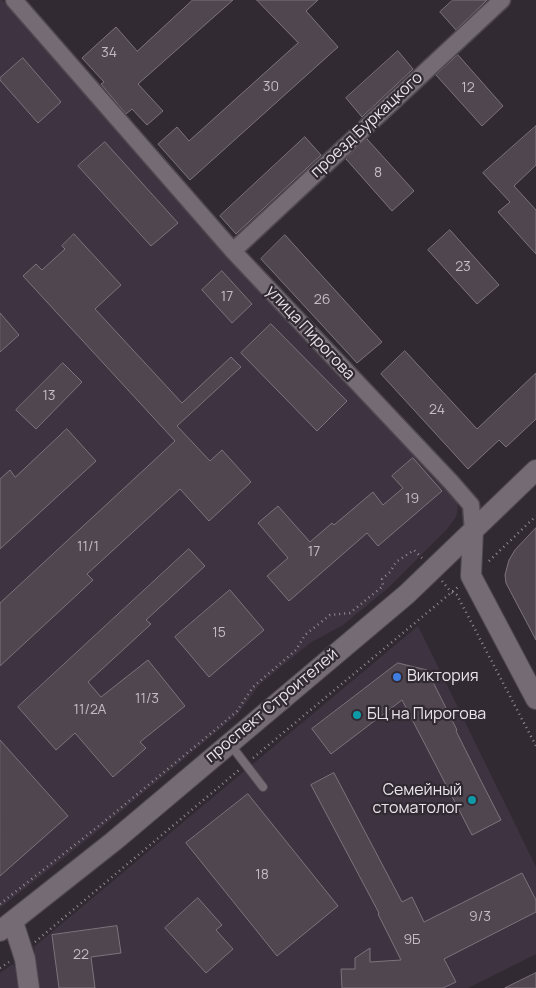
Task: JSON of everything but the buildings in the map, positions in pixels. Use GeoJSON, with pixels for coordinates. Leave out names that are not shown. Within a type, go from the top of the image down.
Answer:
{"type":"FeatureCollection","features":[{"type":"Feature","properties":{"kind":"street","name":"улица Пирогова"},"geometry":{"type":"LineString","coordinates":[[14,0],[233,251],[471,505],[473,530],[471,576]]}},
{"type":"Feature","properties":{"kind":"street","name":"проезд Буркацкого"},"geometry":{"type":"LineString","coordinates":[[233,251],[502,0]]}},
{"type":"Feature","properties":{"kind":"street","name":"проспект Строителей"},"geometry":{"type":"LineString","coordinates":[[6,927],[114,841],[229,742],[407,594],[536,470]]}},
{"type":"Feature","properties":{"kind":"street"},"geometry":{"type":"LineString","coordinates":[[471,576],[536,699]]}},
{"type":"Feature","properties":{"kind":"street"},"geometry":{"type":"LineString","coordinates":[[6,927],[23,952],[29,988]]}},
{"type":"Feature","properties":{"kind":"lane"},"geometry":{"type":"LineString","coordinates":[[229,742],[263,787]]}},
{"type":"Feature","properties":{"kind":"path"},"geometry":{"type":"LineString","coordinates":[[0,968],[23,952],[489,561],[536,516]]}},
{"type":"Feature","properties":{"kind":"path"},"geometry":{"type":"LineString","coordinates":[[0,904],[100,825],[221,725],[237,711],[253,687],[296,650],[306,635],[330,615],[350,613],[383,586],[382,579],[390,572],[396,562],[414,550],[451,592],[457,596],[536,746]]}},
{"type":"Feature","properties":{"kind":"shaded area"},"geometry":{"type":"Polygon","coordinates":[[[0,0],[455,497],[458,507],[456,517],[447,529],[388,588],[343,625],[310,643],[259,685],[238,714],[89,838],[0,908],[0,0]]]}},
{"type":"Feature","properties":{"kind":"shaded area"},"geometry":{"type":"Polygon","coordinates":[[[418,626],[536,867],[536,954],[468,988],[38,988],[34,947],[418,626]]]}},
{"type":"Feature","properties":{"kind":"shaded area"},"geometry":{"type":"Polygon","coordinates":[[[13,964],[19,974],[21,988],[0,988],[0,973],[13,964]]]}},
{"type":"Feature","properties":{"kind":"place","name":"Виктория"},"geometry":{"type":"Point","coordinates":[397,677]}},
{"type":"Feature","properties":{"kind":"place","name":"БЦ на Пирогова"},"geometry":{"type":"Point","coordinates":[357,715]}},
{"type":"Feature","properties":{"kind":"place","name":"Семейный стоматолог"},"geometry":{"type":"Point","coordinates":[472,800]}}]}
